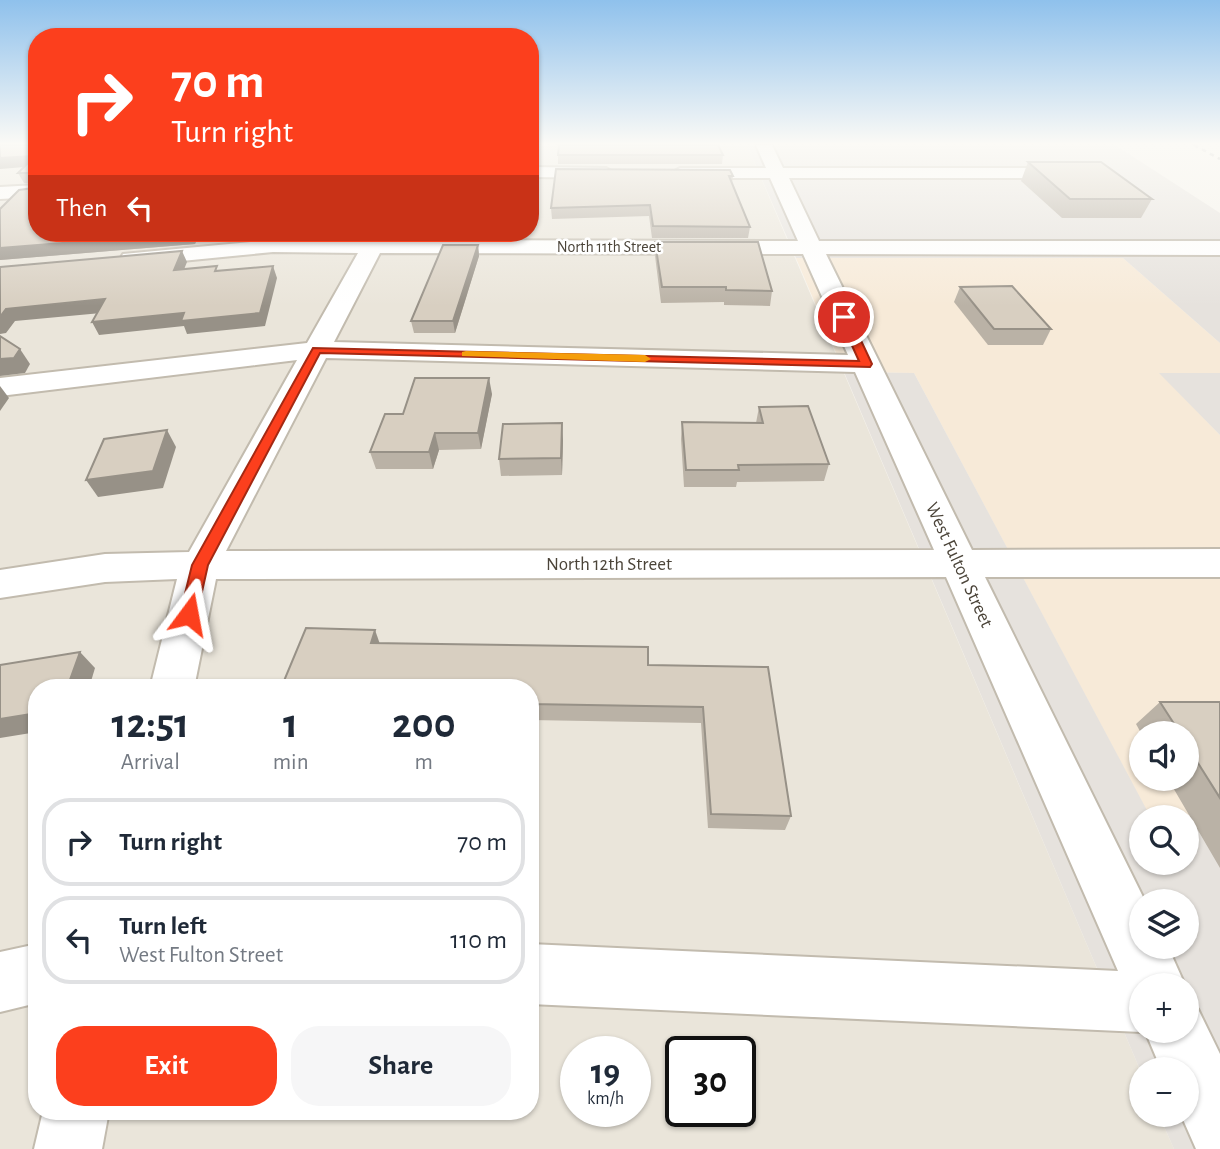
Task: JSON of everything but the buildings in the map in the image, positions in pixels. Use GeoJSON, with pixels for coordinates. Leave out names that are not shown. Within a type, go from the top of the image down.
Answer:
{"type":"FeatureCollection","features":[{"type":"Feature","properties":{"kind":"street","name":"West Fulton Street"},"geometry":{"type":"LineString","coordinates":[[789,199],[1149,973]]}},
{"type":"Feature","properties":{"kind":"street","name":"North 11th Street"},"geometry":{"type":"LineString","coordinates":[[109,261],[332,242]]}},
{"type":"Feature","properties":{"kind":"street"},"geometry":{"type":"LineString","coordinates":[[174,679],[200,565],[375,242]]}},
{"type":"Feature","properties":{"kind":"street","name":"North 11th Street"},"geometry":{"type":"LineString","coordinates":[[539,242],[812,247],[1220,248]]}},
{"type":"Feature","properties":{"kind":"street"},"geometry":{"type":"LineString","coordinates":[[0,387],[317,350],[866,364]]}},
{"type":"Feature","properties":{"kind":"street","name":"North 12th Street"},"geometry":{"type":"LineString","coordinates":[[0,584],[105,568],[200,565],[1220,564]]}},
{"type":"Feature","properties":{"kind":"street"},"geometry":{"type":"LineString","coordinates":[[539,974],[1129,1001]]}},
{"type":"Feature","properties":{"kind":"street"},"geometry":{"type":"LineString","coordinates":[[0,982],[28,975]]}},
{"type":"Feature","properties":{"kind":"street"},"geometry":{"type":"LineString","coordinates":[[1182,1043],[1220,1126]]}},
{"type":"Feature","properties":{"kind":"street"},"geometry":{"type":"LineString","coordinates":[[68,1149],[74,1120]]}},
{"type":"Feature","properties":{"kind":"shaded area"},"geometry":{"type":"Polygon","coordinates":[[[0,199],[28,199],[28,242],[539,242],[539,199],[770,199],[1135,1057],[1129,1057],[1129,1127],[1164,1127],[1174,1149],[0,1149],[0,199]]]}},
{"type":"Feature","properties":{"kind":"shaded area"},"geometry":{"type":"Polygon","coordinates":[[[770,199],[1198,199],[1220,213],[1220,343],[1123,258],[796,258],[770,199]]]}},
{"type":"Feature","properties":{"kind":"shaded area"},"geometry":{"type":"Polygon","coordinates":[[[796,258],[1123,258],[1220,343],[1220,373],[1160,373],[1220,435],[1220,818],[1199,818],[1199,805],[1144,805],[1136,791],[1199,791],[1199,721],[1129,721],[1129,777],[914,373],[844,372],[796,258]]]}},
{"type":"Feature","properties":{"kind":"shaded area"},"geometry":{"type":"Polygon","coordinates":[[[844,372],[914,373],[1129,777],[1129,791],[1137,791],[1144,805],[1129,805],[1129,875],[1199,875],[1199,817],[1220,818],[1220,1149],[1174,1149],[1164,1127],[1199,1127],[1199,1057],[1135,1057],[844,372]]]}},
{"type":"Feature","properties":{"kind":"shaded area"},"geometry":{"type":"Polygon","coordinates":[[[1159,373],[1220,373],[1220,435],[1159,373]]]}},
{"type":"Feature","properties":{"kind":"slow traffic"},"geometry":{"type":"LineString","coordinates":[[466,354],[645,359]]}},
{"type":"Feature","properties":{"kind":"route"},"geometry":{"type":"LineString","coordinates":[[189,614],[200,565],[317,350],[866,364],[844,317]]}}]}
